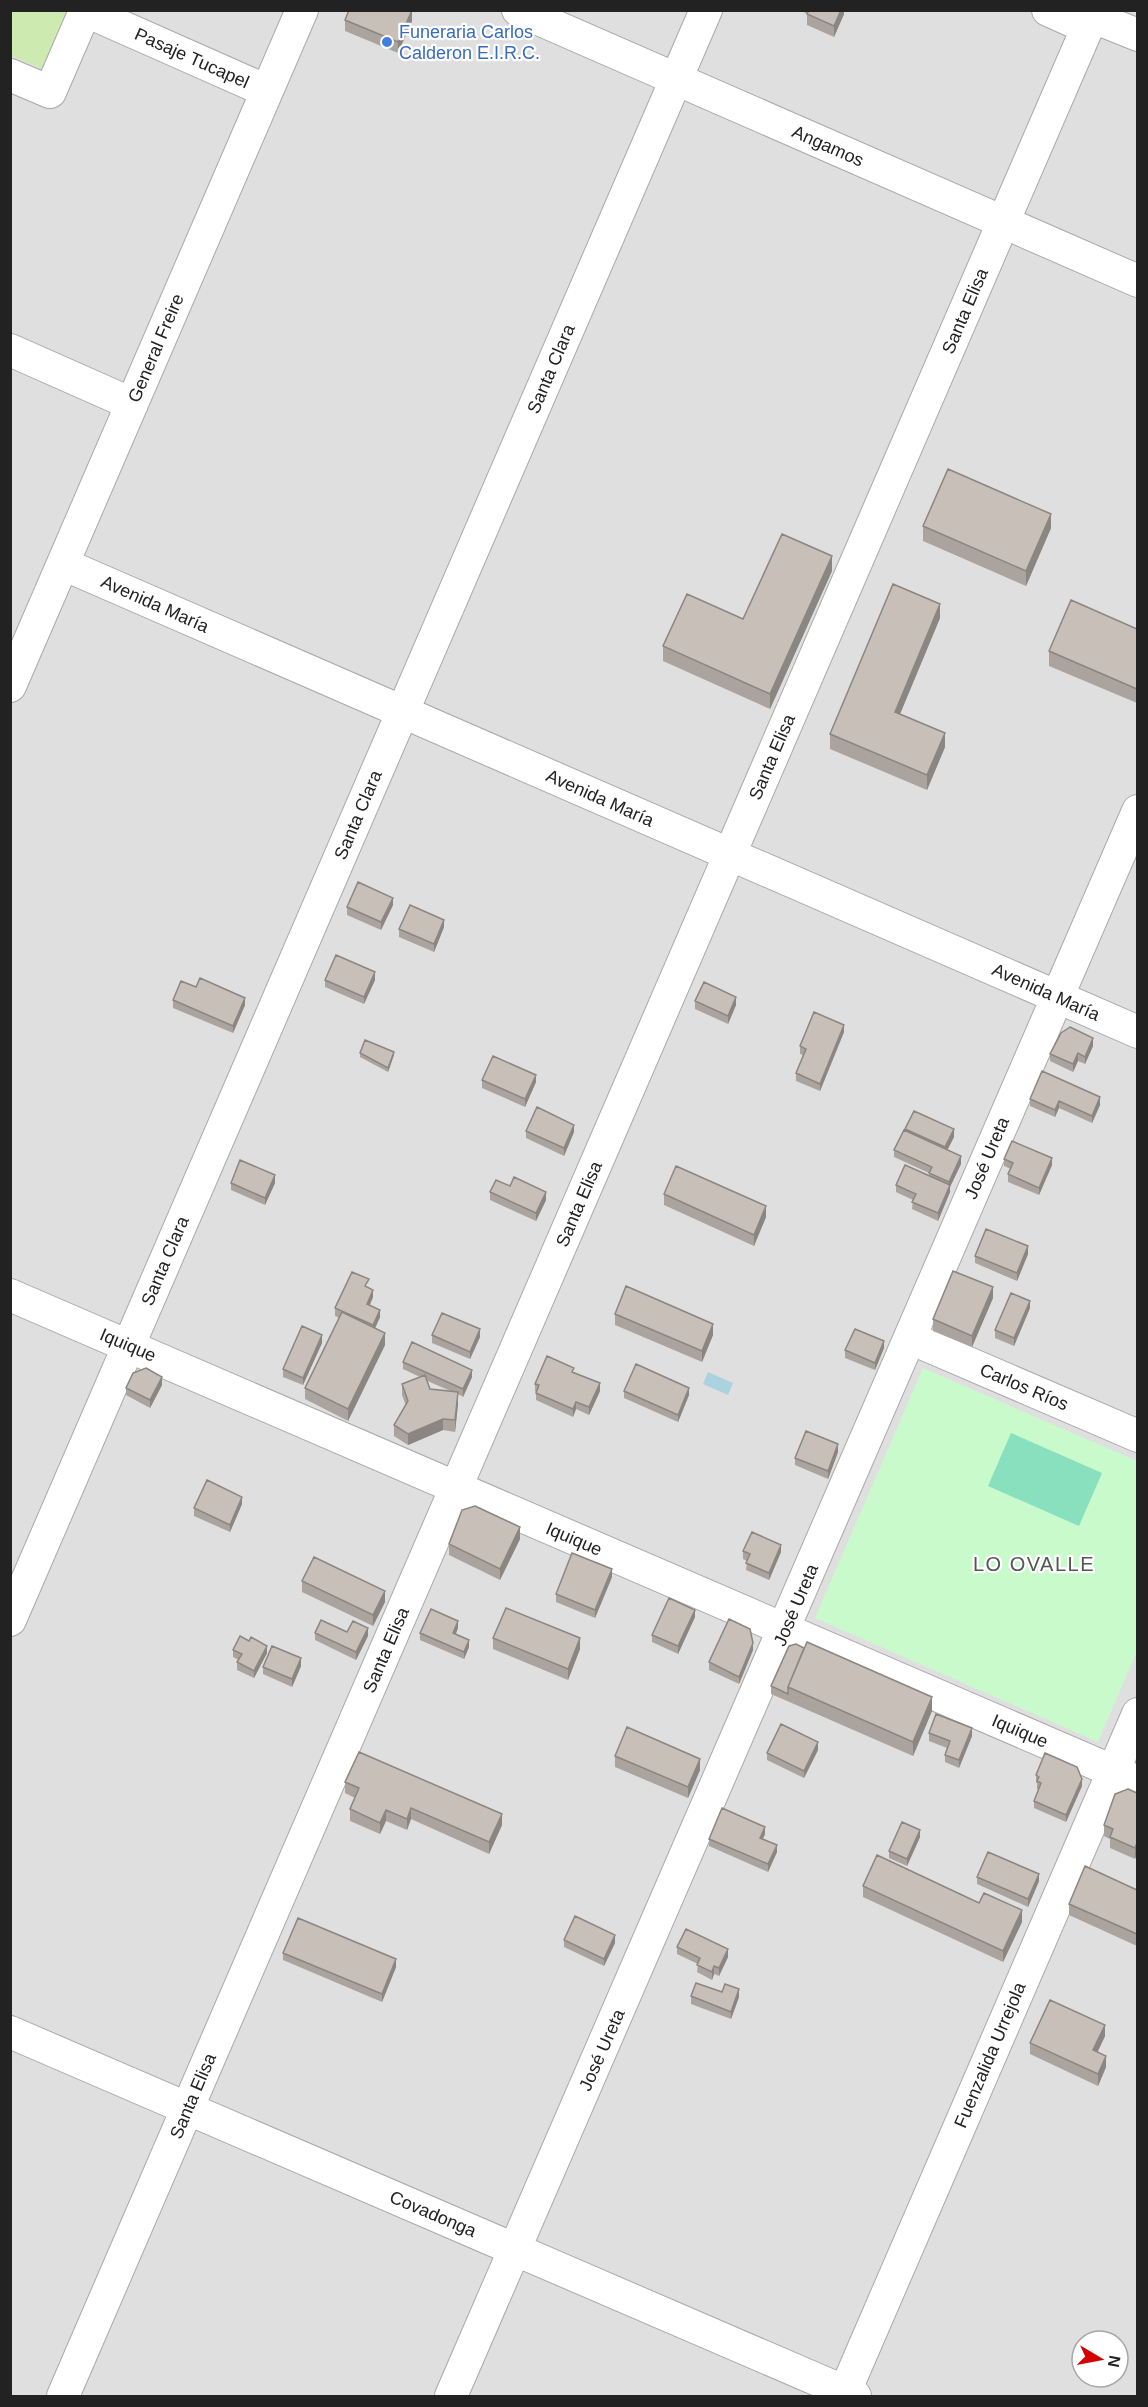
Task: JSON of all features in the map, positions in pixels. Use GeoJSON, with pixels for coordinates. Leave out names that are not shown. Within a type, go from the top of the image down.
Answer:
{"type":"FeatureCollection","features":[{"type":"Feature","properties":{"kind":"street","name":"General Freire"},"geometry":{"type":"LineString","coordinates":[[10,686],[302,10]]}},
{"type":"Feature","properties":{"kind":"street","name":"Angamos"},"geometry":{"type":"LineString","coordinates":[[518,10],[1137,281]]}},
{"type":"Feature","properties":{"kind":"street","name":"Santa Clara"},"geometry":{"type":"LineString","coordinates":[[10,1620],[706,10]]}},
{"type":"Feature","properties":{"kind":"street"},"geometry":{"type":"LineString","coordinates":[[1048,10],[1092,18],[1137,36]]}},
{"type":"Feature","properties":{"kind":"street","name":"Pasaje Tucapel"},"geometry":{"type":"LineString","coordinates":[[84,11],[267,91]]}},
{"type":"Feature","properties":{"kind":"street"},"geometry":{"type":"LineString","coordinates":[[10,75],[50,92],[84,11]]}},
{"type":"Feature","properties":{"kind":"street","name":"Santa Elisa"},"geometry":{"type":"LineString","coordinates":[[63,2397],[1092,18]]}},
{"type":"Feature","properties":{"kind":"street"},"geometry":{"type":"LineString","coordinates":[[10,350],[132,404]]}},
{"type":"Feature","properties":{"kind":"street","name":"Avenida María"},"geometry":{"type":"LineString","coordinates":[[63,564],[1137,1032]]}},
{"type":"Feature","properties":{"kind":"street","name":"José Ureta"},"geometry":{"type":"LineString","coordinates":[[451,2397],[785,1631],[1137,812]]}},
{"type":"Feature","properties":{"kind":"street","name":"Iquique"},"geometry":{"type":"LineString","coordinates":[[10,1294],[1125,1777]]}},
{"type":"Feature","properties":{"kind":"street","name":"Carlos Ríos"},"geometry":{"type":"LineString","coordinates":[[910,1338],[1137,1436]]}},
{"type":"Feature","properties":{"kind":"street","name":"Fuenzalida Urrejola"},"geometry":{"type":"LineString","coordinates":[[847,2395],[1125,1777],[1137,1714]]}},
{"type":"Feature","properties":{"kind":"street","name":"Covadonga"},"geometry":{"type":"LineString","coordinates":[[10,2032],[847,2395]]}},
{"type":"Feature","properties":{"kind":"shaded area"},"geometry":{"type":"Polygon","coordinates":[[[11,11],[1137,11],[1137,2396],[11,2396],[11,11]]]}},
{"type":"Feature","properties":{"kind":"green space"},"geometry":{"type":"Polygon","coordinates":[[[11,11],[58,11],[68,15],[44,70],[11,55],[11,11]]]}},
{"type":"Feature","properties":{"kind":"green space"},"geometry":{"type":"Polygon","coordinates":[[[923,1368],[1137,1461],[1137,1651],[1098,1742],[815,1618],[923,1368]]]}},
{"type":"Feature","properties":{"kind":"green space"},"geometry":{"type":"Polygon","coordinates":[[[1011,1433],[1102,1473],[1079,1526],[988,1486],[1011,1433]]]}},
{"type":"Feature","properties":{"kind":"water"},"geometry":{"type":"Polygon","coordinates":[[[708,1372],[733,1383],[728,1395],[703,1384],[708,1372]]]}},
{"type":"Feature","properties":{"kind":"building","name":"Funeraria Carlos Calderon E.I.R.C."},"geometry":{"type":"Polygon","coordinates":[[[349,10],[412,10],[398,42],[345,20],[349,10]]]}},
{"type":"Feature","properties":{"kind":"building"},"geometry":{"type":"Polygon","coordinates":[[[809,10],[841,10],[834,26],[807,14],[809,10]]]}},
{"type":"Feature","properties":{"kind":"building"},"geometry":{"type":"Polygon","coordinates":[[[948,469],[1051,514],[1026,571],[923,526],[948,469]]]}},
{"type":"Feature","properties":{"kind":"building"},"geometry":{"type":"Polygon","coordinates":[[[782,534],[832,556],[770,694],[663,646],[687,594],[743,619],[782,534]]]}},
{"type":"Feature","properties":{"kind":"building"},"geometry":{"type":"Polygon","coordinates":[[[893,584],[940,604],[895,712],[945,733],[927,775],[830,734],[893,584]]]}},
{"type":"Feature","properties":{"kind":"building"},"geometry":{"type":"Polygon","coordinates":[[[1071,600],[1137,629],[1137,689],[1049,651],[1071,600]]]}},
{"type":"Feature","properties":{"kind":"building"},"geometry":{"type":"Polygon","coordinates":[[[358,882],[393,898],[381,922],[347,907],[358,882]]]}},
{"type":"Feature","properties":{"kind":"building"},"geometry":{"type":"Polygon","coordinates":[[[410,905],[444,920],[434,944],[399,929],[410,905]]]}},
{"type":"Feature","properties":{"kind":"building"},"geometry":{"type":"Polygon","coordinates":[[[336,955],[375,972],[364,997],[325,980],[336,955]]]}},
{"type":"Feature","properties":{"kind":"building"},"geometry":{"type":"Polygon","coordinates":[[[200,978],[245,998],[233,1026],[173,1000],[181,981],[196,987],[200,978]]]}},
{"type":"Feature","properties":{"kind":"building"},"geometry":{"type":"Polygon","coordinates":[[[704,982],[736,997],[728,1016],[695,1001],[704,982]]]}},
{"type":"Feature","properties":{"kind":"building"},"geometry":{"type":"Polygon","coordinates":[[[814,1012],[844,1025],[820,1084],[796,1073],[806,1049],[800,1046],[814,1012]]]}},
{"type":"Feature","properties":{"kind":"building"},"geometry":{"type":"Polygon","coordinates":[[[1070,1027],[1093,1038],[1085,1057],[1078,1053],[1073,1064],[1050,1054],[1061,1033],[1070,1027]]]}},
{"type":"Feature","properties":{"kind":"building"},"geometry":{"type":"Polygon","coordinates":[[[365,1040],[394,1052],[388,1068],[360,1053],[365,1040]]]}},
{"type":"Feature","properties":{"kind":"building"},"geometry":{"type":"Polygon","coordinates":[[[493,1056],[536,1075],[525,1099],[482,1080],[493,1056]]]}},
{"type":"Feature","properties":{"kind":"building"},"geometry":{"type":"Polygon","coordinates":[[[1042,1071],[1100,1097],[1092,1116],[1059,1101],[1055,1110],[1030,1099],[1042,1071]]]}},
{"type":"Feature","properties":{"kind":"building"},"geometry":{"type":"Polygon","coordinates":[[[537,1107],[574,1125],[564,1148],[526,1131],[537,1107]]]}},
{"type":"Feature","properties":{"kind":"building"},"geometry":{"type":"Polygon","coordinates":[[[914,1111],[954,1129],[945,1147],[905,1129],[914,1111]]]}},
{"type":"Feature","properties":{"kind":"building"},"geometry":{"type":"Polygon","coordinates":[[[904,1130],[961,1156],[949,1182],[929,1173],[932,1167],[894,1150],[904,1130]]]}},
{"type":"Feature","properties":{"kind":"building"},"geometry":{"type":"Polygon","coordinates":[[[1012,1141],[1052,1158],[1039,1188],[1008,1174],[1013,1163],[1004,1159],[1012,1141]]]}},
{"type":"Feature","properties":{"kind":"building"},"geometry":{"type":"Polygon","coordinates":[[[240,1160],[275,1175],[265,1198],[231,1183],[240,1160]]]}},
{"type":"Feature","properties":{"kind":"building"},"geometry":{"type":"Polygon","coordinates":[[[905,1165],[950,1185],[938,1213],[912,1202],[916,1194],[896,1185],[905,1165]]]}},
{"type":"Feature","properties":{"kind":"building"},"geometry":{"type":"Polygon","coordinates":[[[676,1166],[766,1206],[754,1235],[664,1194],[676,1166]]]}},
{"type":"Feature","properties":{"kind":"building"},"geometry":{"type":"Polygon","coordinates":[[[514,1177],[546,1192],[536,1213],[490,1192],[496,1180],[510,1186],[514,1177]]]}},
{"type":"Feature","properties":{"kind":"building"},"geometry":{"type":"Polygon","coordinates":[[[986,1229],[1028,1246],[1017,1273],[975,1256],[986,1229]]]}},
{"type":"Feature","properties":{"kind":"building"},"geometry":{"type":"Polygon","coordinates":[[[953,1271],[993,1287],[972,1336],[933,1319],[953,1271]]]}},
{"type":"Feature","properties":{"kind":"building"},"geometry":{"type":"Polygon","coordinates":[[[352,1272],[369,1279],[365,1286],[373,1290],[367,1304],[380,1310],[373,1325],[335,1308],[352,1272]]]}},
{"type":"Feature","properties":{"kind":"building"},"geometry":{"type":"Polygon","coordinates":[[[626,1286],[713,1324],[702,1351],[615,1314],[626,1286]]]}},
{"type":"Feature","properties":{"kind":"building"},"geometry":{"type":"Polygon","coordinates":[[[1011,1293],[1030,1301],[1014,1338],[995,1330],[1011,1293]]]}},
{"type":"Feature","properties":{"kind":"building"},"geometry":{"type":"Polygon","coordinates":[[[342,1312],[385,1333],[348,1409],[305,1388],[342,1312]]]}},
{"type":"Feature","properties":{"kind":"building"},"geometry":{"type":"Polygon","coordinates":[[[442,1313],[480,1329],[470,1352],[432,1335],[442,1313]]]}},
{"type":"Feature","properties":{"kind":"building"},"geometry":{"type":"Polygon","coordinates":[[[302,1326],[322,1335],[303,1378],[283,1369],[302,1326]]]}},
{"type":"Feature","properties":{"kind":"building"},"geometry":{"type":"Polygon","coordinates":[[[855,1329],[884,1341],[875,1363],[845,1350],[855,1329]]]}},
{"type":"Feature","properties":{"kind":"building"},"geometry":{"type":"Polygon","coordinates":[[[412,1342],[472,1370],[463,1389],[403,1362],[412,1342]]]}},
{"type":"Feature","properties":{"kind":"building"},"geometry":{"type":"Polygon","coordinates":[[[547,1356],[574,1368],[572,1372],[600,1383],[589,1407],[576,1402],[573,1409],[536,1393],[539,1385],[535,1384],[547,1356]]]}},
{"type":"Feature","properties":{"kind":"building"},"geometry":{"type":"Polygon","coordinates":[[[636,1364],[689,1388],[678,1415],[624,1391],[636,1364]]]}},
{"type":"Feature","properties":{"kind":"building"},"geometry":{"type":"Polygon","coordinates":[[[146,1368],[162,1377],[150,1400],[126,1388],[133,1373],[146,1368]]]}},
{"type":"Feature","properties":{"kind":"building"},"geometry":{"type":"Polygon","coordinates":[[[425,1375],[430,1389],[458,1392],[455,1420],[443,1419],[408,1434],[394,1425],[408,1401],[402,1384],[425,1375]]]}},
{"type":"Feature","properties":{"kind":"building"},"geometry":{"type":"Polygon","coordinates":[[[806,1431],[838,1444],[828,1471],[795,1458],[806,1431]]]}},
{"type":"Feature","properties":{"kind":"building"},"geometry":{"type":"Polygon","coordinates":[[[207,1480],[242,1497],[230,1525],[194,1508],[207,1480]]]}},
{"type":"Feature","properties":{"kind":"building"},"geometry":{"type":"Polygon","coordinates":[[[475,1506],[520,1527],[500,1569],[449,1544],[462,1510],[475,1506]]]}},
{"type":"Feature","properties":{"kind":"building"},"geometry":{"type":"Polygon","coordinates":[[[752,1532],[781,1545],[769,1573],[746,1563],[750,1554],[743,1551],[752,1532]]]}},
{"type":"Feature","properties":{"kind":"building"},"geometry":{"type":"Polygon","coordinates":[[[572,1553],[612,1569],[595,1610],[556,1594],[572,1553]]]}},
{"type":"Feature","properties":{"kind":"building"},"geometry":{"type":"Polygon","coordinates":[[[314,1557],[385,1591],[373,1615],[302,1581],[314,1557]]]}},
{"type":"Feature","properties":{"kind":"building"},"geometry":{"type":"Polygon","coordinates":[[[669,1598],[695,1610],[678,1646],[652,1635],[669,1598]]]}},
{"type":"Feature","properties":{"kind":"building"},"geometry":{"type":"Polygon","coordinates":[[[506,1608],[580,1638],[568,1669],[493,1638],[506,1608]]]}},
{"type":"Feature","properties":{"kind":"building"},"geometry":{"type":"Polygon","coordinates":[[[431,1609],[458,1621],[453,1633],[469,1640],[464,1652],[420,1633],[431,1609]]]}},
{"type":"Feature","properties":{"kind":"building"},"geometry":{"type":"Polygon","coordinates":[[[729,1619],[750,1629],[753,1643],[739,1677],[709,1662],[729,1619]]]}},
{"type":"Feature","properties":{"kind":"building"},"geometry":{"type":"Polygon","coordinates":[[[321,1620],[347,1632],[353,1621],[368,1628],[356,1652],[315,1633],[321,1620]]]}},
{"type":"Feature","properties":{"kind":"building"},"geometry":{"type":"Polygon","coordinates":[[[240,1636],[249,1641],[251,1637],[267,1646],[254,1671],[237,1662],[242,1654],[233,1650],[240,1636]]]}},
{"type":"Feature","properties":{"kind":"building"},"geometry":{"type":"Polygon","coordinates":[[[807,1642],[932,1697],[913,1742],[788,1687],[807,1642]]]}},
{"type":"Feature","properties":{"kind":"building"},"geometry":{"type":"Polygon","coordinates":[[[796,1644],[804,1648],[788,1687],[788,1694],[771,1686],[789,1646],[796,1644]]]}},
{"type":"Feature","properties":{"kind":"building"},"geometry":{"type":"Polygon","coordinates":[[[272,1646],[301,1658],[292,1679],[263,1667],[272,1646]]]}},
{"type":"Feature","properties":{"kind":"building"},"geometry":{"type":"Polygon","coordinates":[[[936,1714],[972,1728],[959,1760],[945,1755],[950,1741],[929,1733],[936,1714]]]}},
{"type":"Feature","properties":{"kind":"building"},"geometry":{"type":"Polygon","coordinates":[[[781,1724],[818,1742],[804,1771],[767,1753],[781,1724]]]}},
{"type":"Feature","properties":{"kind":"building"},"geometry":{"type":"Polygon","coordinates":[[[627,1727],[700,1759],[688,1787],[615,1756],[627,1727]]]}},
{"type":"Feature","properties":{"kind":"building"},"geometry":{"type":"Polygon","coordinates":[[[359,1752],[502,1814],[489,1842],[411,1808],[407,1819],[386,1810],[380,1823],[350,1809],[359,1788],[345,1782],[359,1752]]]}},
{"type":"Feature","properties":{"kind":"building"},"geometry":{"type":"Polygon","coordinates":[[[1045,1753],[1077,1767],[1082,1779],[1066,1815],[1034,1801],[1041,1783],[1037,1781],[1039,1777],[1036,1775],[1045,1753]]]}},
{"type":"Feature","properties":{"kind":"building"},"geometry":{"type":"Polygon","coordinates":[[[1128,1789],[1137,1793],[1137,1843],[1135,1848],[1110,1837],[1113,1829],[1104,1825],[1115,1794],[1128,1789]]]}},
{"type":"Feature","properties":{"kind":"building"},"geometry":{"type":"Polygon","coordinates":[[[722,1808],[765,1827],[760,1838],[777,1845],[768,1864],[709,1839],[722,1808]]]}},
{"type":"Feature","properties":{"kind":"building"},"geometry":{"type":"Polygon","coordinates":[[[902,1822],[920,1830],[907,1859],[889,1851],[902,1822]]]}},
{"type":"Feature","properties":{"kind":"building"},"geometry":{"type":"Polygon","coordinates":[[[988,1852],[1039,1874],[1028,1899],[977,1877],[988,1852]]]}},
{"type":"Feature","properties":{"kind":"building"},"geometry":{"type":"Polygon","coordinates":[[[877,1855],[979,1903],[984,1893],[1022,1910],[1003,1951],[863,1886],[877,1855]]]}},
{"type":"Feature","properties":{"kind":"building"},"geometry":{"type":"Polygon","coordinates":[[[1085,1866],[1137,1890],[1137,1934],[1069,1904],[1085,1866]]]}},
{"type":"Feature","properties":{"kind":"building"},"geometry":{"type":"Polygon","coordinates":[[[575,1916],[615,1935],[604,1959],[564,1940],[575,1916]]]}},
{"type":"Feature","properties":{"kind":"building"},"geometry":{"type":"Polygon","coordinates":[[[298,1918],[396,1959],[382,1994],[283,1953],[298,1918]]]}},
{"type":"Feature","properties":{"kind":"building"},"geometry":{"type":"Polygon","coordinates":[[[686,1929],[728,1949],[719,1968],[714,1966],[712,1972],[697,1965],[700,1958],[677,1947],[686,1929]]]}},
{"type":"Feature","properties":{"kind":"building"},"geometry":{"type":"Polygon","coordinates":[[[696,1983],[722,1992],[725,1984],[739,1989],[731,2012],[691,1996],[696,1983]]]}},
{"type":"Feature","properties":{"kind":"building"},"geometry":{"type":"Polygon","coordinates":[[[1050,2000],[1105,2025],[1093,2050],[1106,2056],[1098,2074],[1030,2043],[1050,2000]]]}},
{"type":"Feature","properties":{"kind":"place","name":"Funeraria Carlos Calderon E.I.R.C."},"geometry":{"type":"Point","coordinates":[387,42]}},
{"type":"Feature","properties":{"kind":"district","name":"LO OVALLE"},"geometry":{"type":"Point","coordinates":[1034,1564]}}]}
